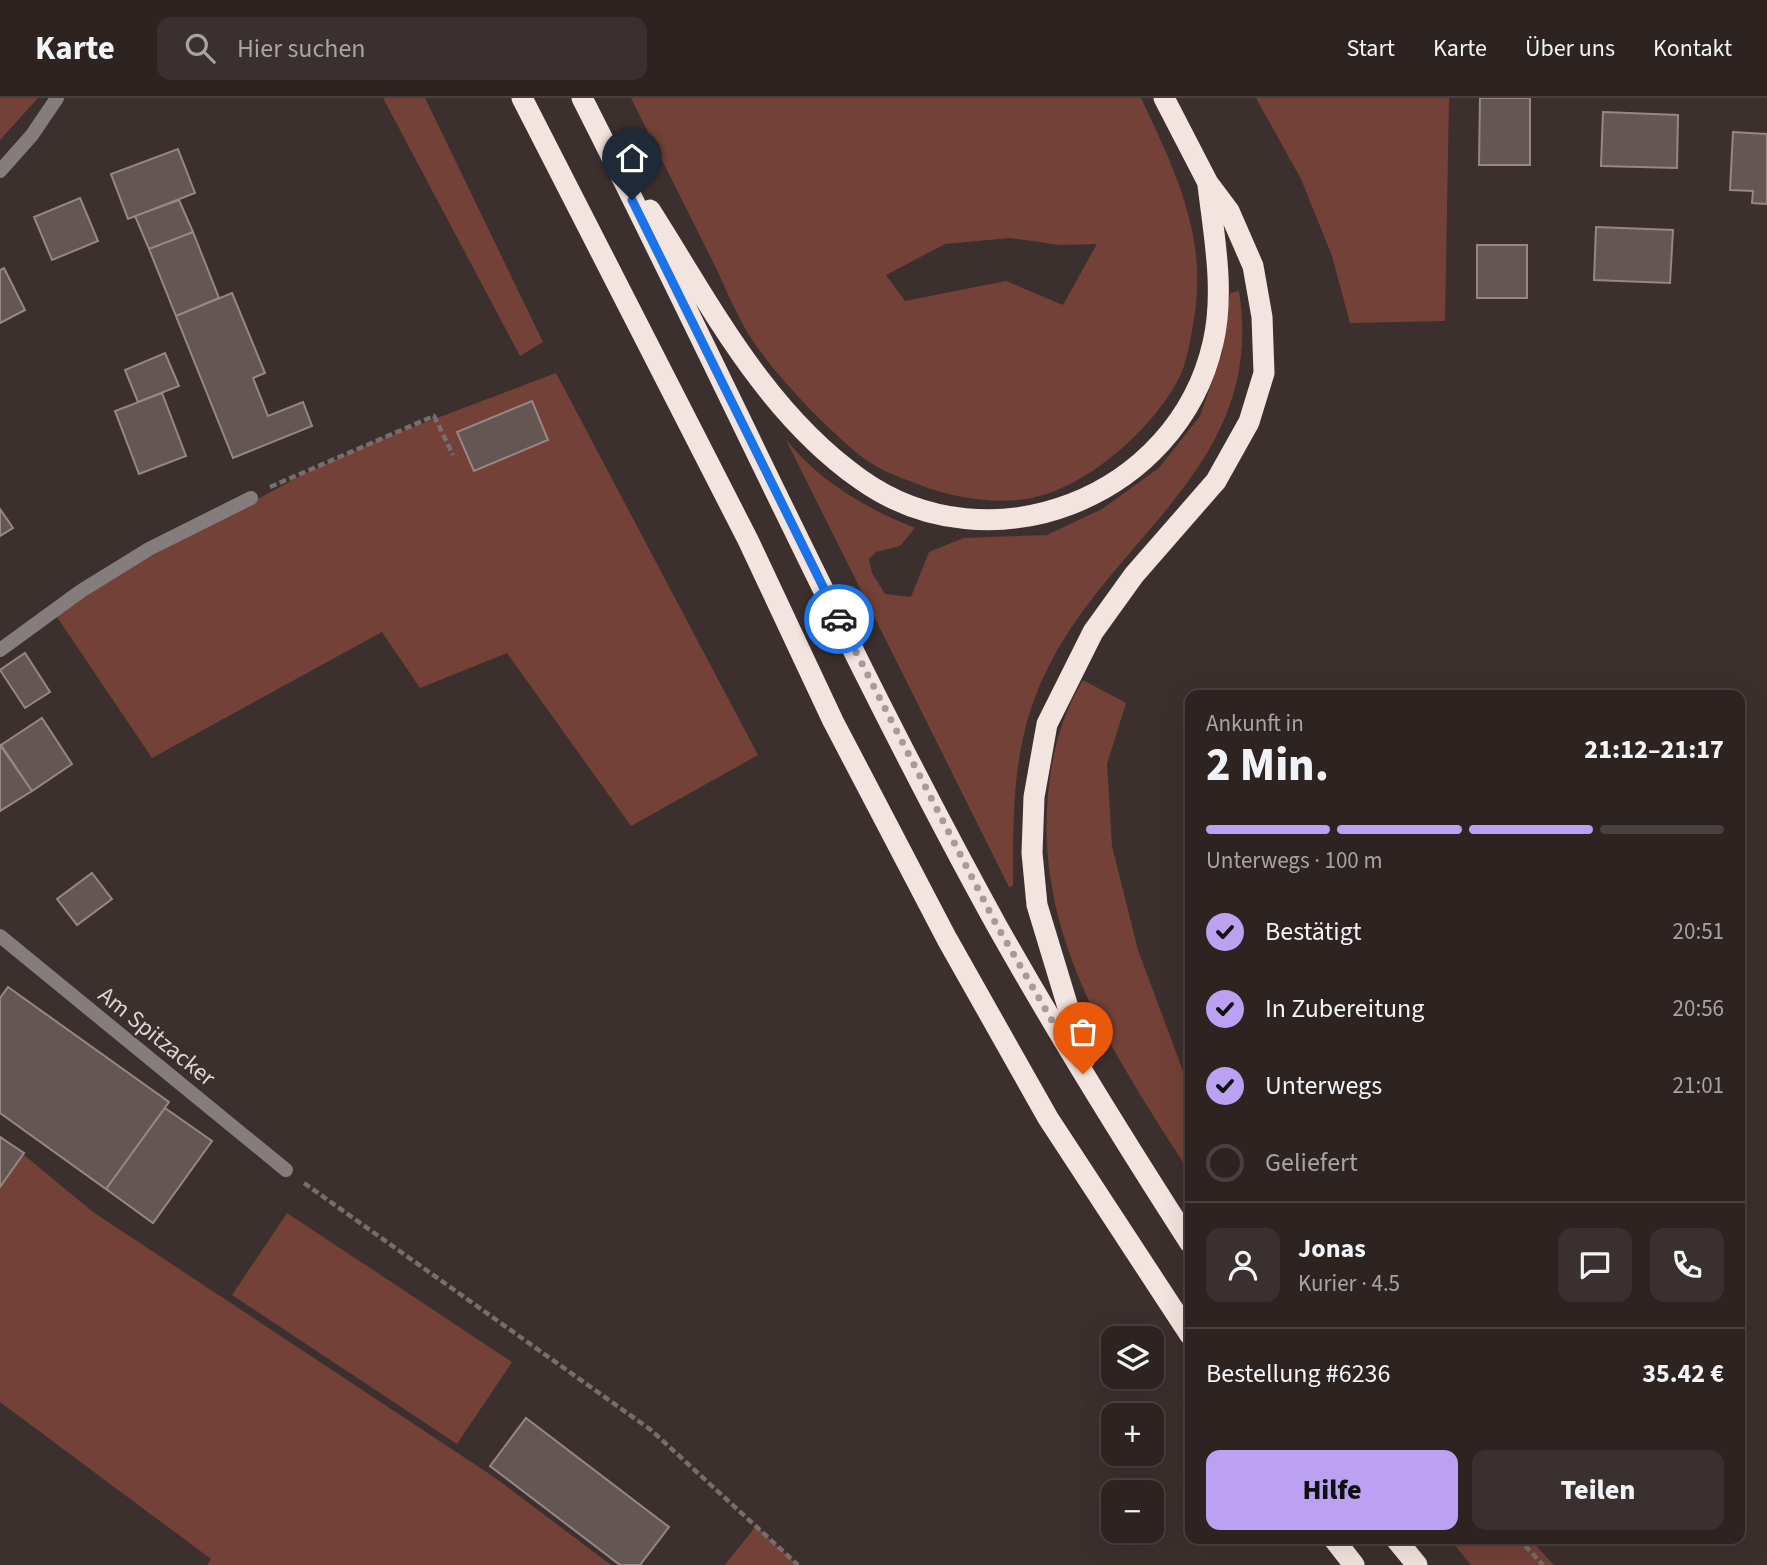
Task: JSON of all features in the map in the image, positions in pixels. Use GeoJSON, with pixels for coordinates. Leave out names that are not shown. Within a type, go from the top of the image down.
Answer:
{"type":"FeatureCollection","features":[{"type":"Feature","properties":{"kind":"highway"},"geometry":{"type":"LineString","coordinates":[[522,98],[748,540],[833,721],[947,939],[1048,1118],[1185,1327]]}},
{"type":"Feature","properties":{"kind":"highway"},"geometry":{"type":"LineString","coordinates":[[582,98],[880,700],[996,924],[1095,1095],[1185,1235]]}},
{"type":"Feature","properties":{"kind":"highway"},"geometry":{"type":"LineString","coordinates":[[1095,1095],[1037,905],[1032,853],[1034,797],[1047,724],[1093,632],[1135,575],[1216,481],[1250,422],[1264,373],[1262,317],[1253,266],[1229,212],[1208,183],[1164,98]]}},
{"type":"Feature","properties":{"kind":"highway"},"geometry":{"type":"LineString","coordinates":[[596,124],[755,375],[785,412],[860,480],[896,500],[961,518],[987,521],[1036,516],[1082,500],[1103,489],[1145,457],[1173,425],[1199,386],[1214,342],[1218,272],[1208,183]]}},
{"type":"Feature","properties":{"kind":"highway"},"geometry":{"type":"LineString","coordinates":[[1338,1544],[1354,1565]]}},
{"type":"Feature","properties":{"kind":"highway"},"geometry":{"type":"LineString","coordinates":[[1400,1544],[1416,1565]]}},
{"type":"Feature","properties":{"kind":"street"},"geometry":{"type":"LineString","coordinates":[[0,171],[32,135],[57,98]]}},
{"type":"Feature","properties":{"kind":"street"},"geometry":{"type":"LineString","coordinates":[[0,650],[81,591],[126,563],[251,498]]}},
{"type":"Feature","properties":{"kind":"street","name":"Am Spitzacker"},"geometry":{"type":"LineString","coordinates":[[0,936],[286,1170]]}},
{"type":"Feature","properties":{"kind":"path"},"geometry":{"type":"LineString","coordinates":[[251,498],[287,478],[434,416],[453,456]]}},
{"type":"Feature","properties":{"kind":"path"},"geometry":{"type":"LineString","coordinates":[[286,1170],[651,1430],[797,1565]]}},
{"type":"Feature","properties":{"kind":"path"},"geometry":{"type":"LineString","coordinates":[[1524,1544],[1543,1565]]}},
{"type":"Feature","properties":{"kind":"shaded area"},"geometry":{"type":"Polygon","coordinates":[[[0,98],[38,98],[0,140],[0,98]]]}},
{"type":"Feature","properties":{"kind":"shaded area"},"geometry":{"type":"Polygon","coordinates":[[[383,98],[425,98],[543,342],[520,356],[383,98]]]}},
{"type":"Feature","properties":{"kind":"shaded area"},"geometry":{"type":"Polygon","coordinates":[[[631,98],[1141,98],[1183,197],[1195,249],[1195,311],[1188,352],[1179,378],[1151,419],[1112,457],[1066,486],[1042,495],[1005,501],[966,498],[927,488],[884,471],[863,458],[829,428],[759,350],[738,316],[631,98]],[[1010,238],[945,244],[886,275],[905,301],[1006,281],[1063,305],[1097,244],[1060,245],[1010,238]]]}},
{"type":"Feature","properties":{"kind":"shaded area"},"geometry":{"type":"Polygon","coordinates":[[[1256,98],[1449,98],[1445,321],[1350,323],[1332,256],[1301,179],[1256,98]]]}},
{"type":"Feature","properties":{"kind":"shaded area"},"geometry":{"type":"Polygon","coordinates":[[[1239,291],[1242,350],[1231,402],[1210,448],[1182,490],[1082,612],[1053,658],[1029,713],[1018,769],[1013,826],[1013,886],[1009,887],[785,438],[812,467],[844,492],[915,528],[900,546],[876,552],[869,559],[872,573],[885,594],[911,597],[929,552],[964,538],[1047,535],[1102,509],[1159,468],[1200,416],[1222,354],[1230,293],[1239,291]]]}},
{"type":"Feature","properties":{"kind":"shaded area"},"geometry":{"type":"Polygon","coordinates":[[[556,373],[758,755],[631,826],[507,653],[420,688],[382,632],[152,758],[57,617],[107,580],[304,474],[376,441],[556,373]]]}},
{"type":"Feature","properties":{"kind":"shaded area"},"geometry":{"type":"Polygon","coordinates":[[[1083,680],[1126,703],[1107,764],[1112,846],[1138,950],[1185,1077],[1185,1165],[1133,1083],[1084,990],[1066,942],[1053,892],[1047,840],[1049,786],[1056,744],[1083,680]]]}},
{"type":"Feature","properties":{"kind":"shaded area"},"geometry":{"type":"Polygon","coordinates":[[[0,1135],[93,1212],[494,1477],[611,1565],[207,1565],[211,1559],[0,1402],[0,1135]]]}},
{"type":"Feature","properties":{"kind":"shaded area"},"geometry":{"type":"Polygon","coordinates":[[[287,1213],[512,1362],[457,1444],[232,1295],[287,1213]]]}},
{"type":"Feature","properties":{"kind":"shaded area"},"geometry":{"type":"Polygon","coordinates":[[[756,1526],[797,1565],[725,1565],[756,1526]]]}},
{"type":"Feature","properties":{"kind":"shaded area"},"geometry":{"type":"Polygon","coordinates":[[[1454,1544],[1535,1544],[1554,1565],[1471,1565],[1454,1544]]]}},
{"type":"Feature","properties":{"kind":"building"},"geometry":{"type":"Polygon","coordinates":[[[1480,98],[1530,98],[1530,165],[1479,165],[1480,98]]]}},
{"type":"Feature","properties":{"kind":"building"},"geometry":{"type":"Polygon","coordinates":[[[1603,112],[1678,115],[1677,168],[1601,166],[1603,112]]]}},
{"type":"Feature","properties":{"kind":"building"},"geometry":{"type":"Polygon","coordinates":[[[1733,132],[1767,134],[1767,204],[1752,203],[1753,191],[1730,190],[1733,132]]]}},
{"type":"Feature","properties":{"kind":"building"},"geometry":{"type":"Polygon","coordinates":[[[178,149],[195,193],[128,219],[111,174],[178,149]]]}},
{"type":"Feature","properties":{"kind":"building"},"geometry":{"type":"Polygon","coordinates":[[[80,198],[98,241],[52,260],[34,217],[80,198]]]}},
{"type":"Feature","properties":{"kind":"building"},"geometry":{"type":"Polygon","coordinates":[[[179,200],[193,232],[149,249],[135,216],[179,200]]]}},
{"type":"Feature","properties":{"kind":"building"},"geometry":{"type":"Polygon","coordinates":[[[1596,227],[1673,230],[1670,283],[1594,280],[1596,227]]]}},
{"type":"Feature","properties":{"kind":"building"},"geometry":{"type":"Polygon","coordinates":[[[193,232],[219,298],[176,316],[149,249],[193,232]]]}},
{"type":"Feature","properties":{"kind":"building"},"geometry":{"type":"Polygon","coordinates":[[[1477,245],[1527,245],[1527,298],[1477,298],[1477,245]]]}},
{"type":"Feature","properties":{"kind":"building"},"geometry":{"type":"Polygon","coordinates":[[[4,268],[25,310],[0,323],[0,270],[4,268]]]}},
{"type":"Feature","properties":{"kind":"building"},"geometry":{"type":"Polygon","coordinates":[[[232,293],[265,373],[253,378],[268,416],[303,402],[312,426],[233,458],[176,316],[232,293]]]}},
{"type":"Feature","properties":{"kind":"building"},"geometry":{"type":"Polygon","coordinates":[[[165,353],[179,386],[138,402],[125,370],[165,353]]]}},
{"type":"Feature","properties":{"kind":"building"},"geometry":{"type":"Polygon","coordinates":[[[162,393],[186,456],[139,474],[115,411],[162,393]]]}},
{"type":"Feature","properties":{"kind":"building"},"geometry":{"type":"Polygon","coordinates":[[[532,401],[548,440],[474,471],[457,432],[532,401]]]}},
{"type":"Feature","properties":{"kind":"building"},"geometry":{"type":"Polygon","coordinates":[[[0,509],[13,528],[0,536],[0,509]]]}},
{"type":"Feature","properties":{"kind":"building"},"geometry":{"type":"Polygon","coordinates":[[[25,653],[50,692],[25,708],[0,670],[25,653]]]}},
{"type":"Feature","properties":{"kind":"building"},"geometry":{"type":"Polygon","coordinates":[[[42,718],[72,764],[32,791],[1,745],[42,718]]]}},
{"type":"Feature","properties":{"kind":"building"},"geometry":{"type":"Polygon","coordinates":[[[0,745],[32,791],[0,811],[0,745]]]}},
{"type":"Feature","properties":{"kind":"building"},"geometry":{"type":"Polygon","coordinates":[[[92,873],[112,899],[77,925],[57,899],[92,873]]]}},
{"type":"Feature","properties":{"kind":"building"},"geometry":{"type":"Polygon","coordinates":[[[8,987],[169,1102],[106,1189],[0,1113],[0,998],[8,987]]]}},
{"type":"Feature","properties":{"kind":"building"},"geometry":{"type":"Polygon","coordinates":[[[165,1108],[212,1141],[153,1223],[106,1189],[165,1108]]]}},
{"type":"Feature","properties":{"kind":"building"},"geometry":{"type":"Polygon","coordinates":[[[0,1137],[24,1153],[0,1187],[0,1137]]]}},
{"type":"Feature","properties":{"kind":"building"},"geometry":{"type":"Polygon","coordinates":[[[526,1418],[669,1527],[640,1565],[620,1565],[490,1466],[526,1418]]]}},
{"type":"Feature","properties":{"kind":"way so far"},"geometry":{"type":"LineString","coordinates":[[839,619],[996,924],[1083,1074]]}},
{"type":"Feature","properties":{"kind":"route"},"geometry":{"type":"LineString","coordinates":[[632,200],[839,619]]}}]}
